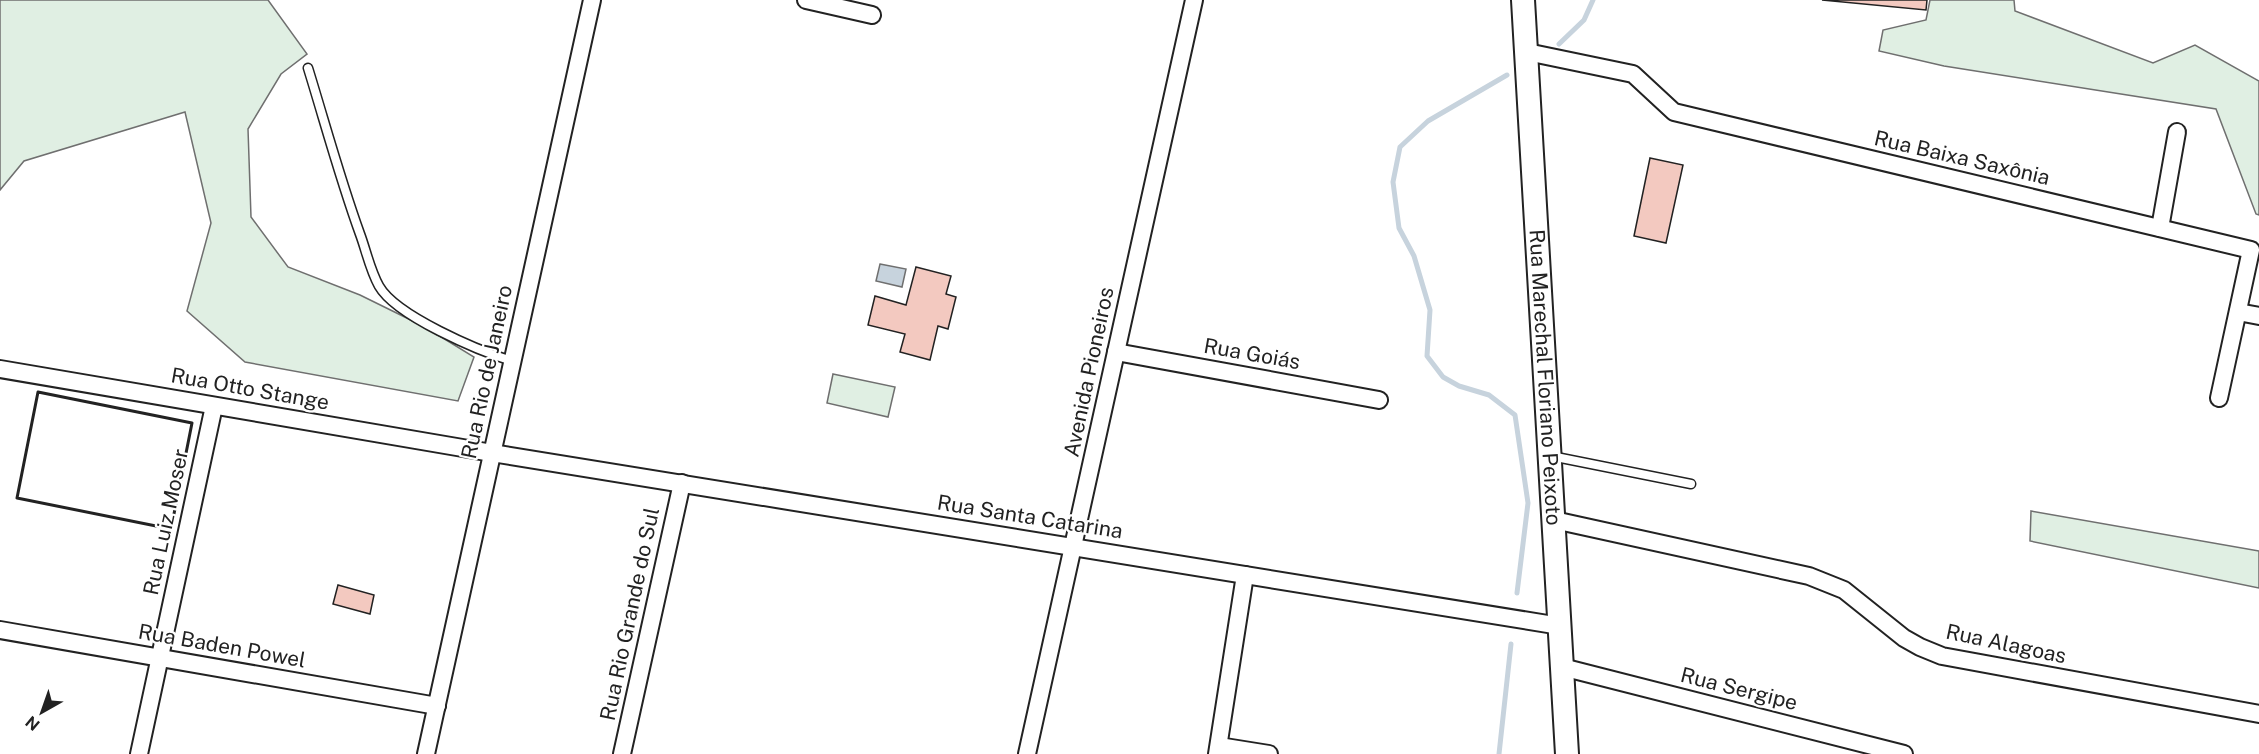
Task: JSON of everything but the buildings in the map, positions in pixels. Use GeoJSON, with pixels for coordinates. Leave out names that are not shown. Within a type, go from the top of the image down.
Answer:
{"type":"FeatureCollection","features":[{"type":"Feature","properties":{"kind":"main road","name":"Rua Marechal Floriano Peixoto"},"geometry":{"type":"LineString","coordinates":[[1523,0],[1567,754]]}},
{"type":"Feature","properties":{"kind":"street","name":"Rua Rio de Janeiro"},"geometry":{"type":"LineString","coordinates":[[426,754],[592,0]]}},
{"type":"Feature","properties":{"kind":"street"},"geometry":{"type":"LineString","coordinates":[[806,0],[872,15]]}},
{"type":"Feature","properties":{"kind":"street","name":"Avenida Pioneiros"},"geometry":{"type":"LineString","coordinates":[[1027,754],[1194,0]]}},
{"type":"Feature","properties":{"kind":"street","name":"Rua Baixa Saxônia"},"geometry":{"type":"LineString","coordinates":[[1527,52],[1633,74],[1674,112],[2251,250],[2219,398]]}},
{"type":"Feature","properties":{"kind":"street"},"geometry":{"type":"LineString","coordinates":[[2160,228],[2177,132]]}},
{"type":"Feature","properties":{"kind":"street"},"geometry":{"type":"LineString","coordinates":[[2238,312],[2259,316]]}},
{"type":"Feature","properties":{"kind":"street","name":"Rua Goiás"},"geometry":{"type":"LineString","coordinates":[[1116,352],[1379,400]]}},
{"type":"Feature","properties":{"kind":"street","name":"Rua Otto Stange"},"geometry":{"type":"LineString","coordinates":[[0,369],[492,453]]}},
{"type":"Feature","properties":{"kind":"street","name":"Rua Luiz Moser"},"geometry":{"type":"LineString","coordinates":[[139,754],[214,406]]}},
{"type":"Feature","properties":{"kind":"street","name":"Rua Santa Catarina"},"geometry":{"type":"LineString","coordinates":[[492,453],[1560,626]]}},
{"type":"Feature","properties":{"kind":"street","name":"Rua Rio Grande do Sul"},"geometry":{"type":"LineString","coordinates":[[622,754],[682,483]]}},
{"type":"Feature","properties":{"kind":"street","name":"Rua Alagoas"},"geometry":{"type":"LineString","coordinates":[[1554,520],[1828,582],[1844,590],[1904,638],[1942,656],[2259,714]]}},
{"type":"Feature","properties":{"kind":"street"},"geometry":{"type":"LineString","coordinates":[[1245,575],[1218,750],[1269,754]]}},
{"type":"Feature","properties":{"kind":"street","name":"Rua Baden Powel"},"geometry":{"type":"LineString","coordinates":[[0,630],[437,706]]}},
{"type":"Feature","properties":{"kind":"street","name":"Rua Sergipe"},"geometry":{"type":"LineString","coordinates":[[1562,667],[1905,754]]}},
{"type":"Feature","properties":{"kind":"lane"},"geometry":{"type":"LineString","coordinates":[[308,68],[345,191],[379,286],[400,309],[497,357],[513,361]]}},
{"type":"Feature","properties":{"kind":"lane"},"geometry":{"type":"LineString","coordinates":[[1551,456],[1691,484]]}},
{"type":"Feature","properties":{"kind":"green space"},"geometry":{"type":"Polygon","coordinates":[[[0,0],[268,0],[307,54],[281,74],[248,129],[251,217],[288,267],[360,295],[425,327],[474,357],[458,401],[245,362],[187,311],[211,223],[185,112],[24,161],[0,190],[0,0]]]}},
{"type":"Feature","properties":{"kind":"green space"},"geometry":{"type":"Polygon","coordinates":[[[1930,0],[2014,0],[2015,11],[2153,63],[2195,45],[2259,81],[2259,215],[2256,214],[2216,109],[1944,66],[1879,51],[1883,30],[1926,20],[1930,0]]]}},
{"type":"Feature","properties":{"kind":"green space"},"geometry":{"type":"Polygon","coordinates":[[[833,374],[895,387],[888,417],[827,403],[833,374]]]}},
{"type":"Feature","properties":{"kind":"green space"},"geometry":{"type":"Polygon","coordinates":[[[2031,511],[2259,551],[2259,588],[2030,541],[2031,511]]]}},
{"type":"Feature","properties":{"kind":"shaded area"},"geometry":{"type":"Polygon","coordinates":[[[880,264],[906,269],[902,287],[876,281],[880,264]]]}},
{"type":"Feature","properties":{"kind":"waterway"},"geometry":{"type":"LineString","coordinates":[[1559,44],[1584,20],[1593,0]]}},
{"type":"Feature","properties":{"kind":"waterway"},"geometry":{"type":"LineString","coordinates":[[1507,75],[1428,121],[1400,147],[1393,182],[1399,228],[1414,256],[1430,310],[1427,356],[1443,377],[1459,386],[1489,395],[1515,415],[1528,503],[1517,593]]}},
{"type":"Feature","properties":{"kind":"waterway"},"geometry":{"type":"LineString","coordinates":[[1499,754],[1511,644]]}},
{"type":"Feature","properties":{"kind":"wall"},"geometry":{"type":"LineString","coordinates":[[38,392],[192,423],[171,529],[17,498],[38,392]]}}]}
